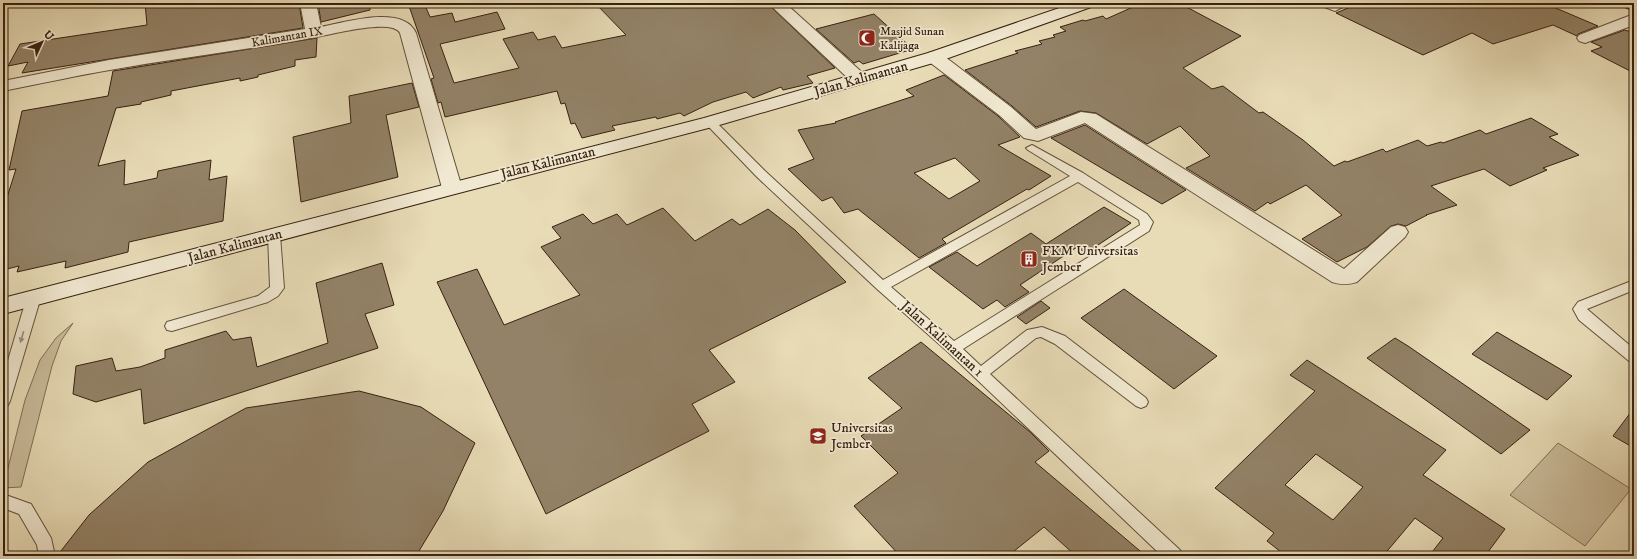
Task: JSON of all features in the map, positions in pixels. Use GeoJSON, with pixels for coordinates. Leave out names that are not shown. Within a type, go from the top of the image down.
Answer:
{"type":"FeatureCollection","features":[{"type":"Feature","properties":{"kind":"street"},"geometry":{"type":"LineString","coordinates":[[308,3],[314,33]]}},
{"type":"Feature","properties":{"kind":"street"},"geometry":{"type":"LineString","coordinates":[[776,3],[859,79]]}},
{"type":"Feature","properties":{"kind":"street","name":"Jalan Kalimantan"},"geometry":{"type":"LineString","coordinates":[[3,306],[33,300],[452,188],[710,122],[934,57],[1076,5]]}},
{"type":"Feature","properties":{"kind":"street"},"geometry":{"type":"LineString","coordinates":[[1585,38],[1632,7]]}},
{"type":"Feature","properties":{"kind":"street","name":"Kalimantan IX"},"geometry":{"type":"LineString","coordinates":[[3,86],[109,65],[390,21],[395,22],[406,28],[452,188]]}},
{"type":"Feature","properties":{"kind":"street"},"geometry":{"type":"LineString","coordinates":[[934,57],[1005,111],[1031,134],[1038,135],[1081,117],[1090,118],[1340,277],[1349,277],[1398,232]]}},
{"type":"Feature","properties":{"kind":"lane"},"geometry":{"type":"LineString","coordinates":[[1322,3],[1335,8],[1345,3]]}},
{"type":"Feature","properties":{"kind":"lane","name":"Jalan Kalimantan 1"},"geometry":{"type":"LineString","coordinates":[[710,122],[761,174],[882,286],[953,348],[1174,556]]}},
{"type":"Feature","properties":{"kind":"lane"},"geometry":{"type":"LineString","coordinates":[[953,348],[1145,228],[1147,224],[1143,217],[1032,148]]}},
{"type":"Feature","properties":{"kind":"lane"},"geometry":{"type":"LineString","coordinates":[[882,286],[1079,176]]}},
{"type":"Feature","properties":{"kind":"lane"},"geometry":{"type":"LineString","coordinates":[[172,326],[263,299],[273,293],[278,288],[274,235]]}},
{"type":"Feature","properties":{"kind":"lane"},"geometry":{"type":"LineString","coordinates":[[1634,284],[1583,305],[1580,309],[1584,316],[1634,357]]}},
{"type":"Feature","properties":{"kind":"lane"},"geometry":{"type":"LineString","coordinates":[[3,401],[8,365],[33,300]]}},
{"type":"Feature","properties":{"kind":"lane"},"geometry":{"type":"LineString","coordinates":[[981,374],[1032,334],[1042,332],[1060,340],[1141,402]]}},
{"type":"Feature","properties":{"kind":"lane"},"geometry":{"type":"LineString","coordinates":[[3,501],[25,509],[45,543],[47,556]]}},
{"type":"Feature","properties":{"kind":"shaded area"},"geometry":{"type":"Polygon","coordinates":[[[73,323],[61,341],[52,366],[21,487],[3,488],[25,400],[40,360],[56,338],[73,323]]]}},
{"type":"Feature","properties":{"kind":"shaded area"},"geometry":{"type":"Polygon","coordinates":[[[1558,443],[1631,489],[1585,546],[1510,495],[1558,443]]]}},
{"type":"Feature","properties":{"kind":"building"},"geometry":{"type":"Polygon","coordinates":[[[145,3],[299,3],[303,28],[22,73],[28,62],[8,66],[20,44],[147,25],[145,3]]]}},
{"type":"Feature","properties":{"kind":"building"},"geometry":{"type":"Polygon","coordinates":[[[318,3],[370,3],[370,10],[321,22],[318,3]]]}},
{"type":"Feature","properties":{"kind":"building"},"geometry":{"type":"Polygon","coordinates":[[[408,3],[424,3],[430,17],[452,13],[455,22],[497,12],[505,29],[440,44],[454,83],[519,68],[503,39],[533,32],[538,40],[555,36],[562,48],[626,35],[595,3],[767,3],[835,68],[807,76],[813,83],[783,90],[781,87],[753,98],[746,92],[713,102],[684,116],[680,113],[657,119],[656,117],[612,126],[615,130],[582,138],[575,123],[571,124],[565,103],[561,104],[557,91],[445,117],[441,102],[438,103],[431,79],[434,78],[408,3]]]}},
{"type":"Feature","properties":{"kind":"building"},"geometry":{"type":"Polygon","coordinates":[[[1142,3],[1179,3],[1241,36],[1183,68],[1212,89],[1223,86],[1259,113],[1263,112],[1303,140],[1334,166],[1383,149],[1386,152],[1418,140],[1427,146],[1441,142],[1443,143],[1480,130],[1486,134],[1531,118],[1558,134],[1549,137],[1579,155],[1543,168],[1547,170],[1510,186],[1484,169],[1431,186],[1457,205],[1426,215],[1406,226],[1398,224],[1391,226],[1367,247],[1337,262],[1302,239],[1342,215],[1306,185],[1270,204],[1268,202],[1255,211],[1186,168],[1210,156],[1180,126],[1147,144],[1096,113],[1080,111],[1036,127],[1012,106],[965,70],[1018,53],[1015,51],[1042,44],[1039,41],[1055,37],[1053,35],[1066,31],[1060,27],[1103,16],[1106,19],[1142,3]]]}},
{"type":"Feature","properties":{"kind":"building"},"geometry":{"type":"Polygon","coordinates":[[[1360,3],[1544,3],[1598,26],[1578,34],[1577,36],[1553,25],[1493,44],[1472,33],[1423,55],[1336,13],[1360,3]]]}},
{"type":"Feature","properties":{"kind":"building","name":"Masjid Sunan Kalijaga"},"geometry":{"type":"Polygon","coordinates":[[[874,14],[913,49],[863,64],[859,61],[854,63],[816,29],[874,14]]]}},
{"type":"Feature","properties":{"kind":"building"},"geometry":{"type":"Polygon","coordinates":[[[1625,30],[1634,33],[1634,73],[1591,51],[1602,47],[1591,42],[1625,30]]]}},
{"type":"Feature","properties":{"kind":"building"},"geometry":{"type":"Polygon","coordinates":[[[317,38],[316,57],[295,60],[295,66],[240,81],[240,78],[171,91],[171,95],[141,102],[141,104],[116,108],[98,166],[125,160],[124,185],[157,178],[158,171],[211,160],[209,180],[227,176],[223,221],[129,242],[128,252],[65,268],[66,261],[17,272],[19,266],[3,270],[3,210],[16,169],[9,170],[22,111],[108,96],[113,71],[317,38]]]}},
{"type":"Feature","properties":{"kind":"building"},"geometry":{"type":"Polygon","coordinates":[[[944,75],[998,116],[1020,137],[998,145],[1051,176],[942,239],[946,243],[919,258],[858,209],[844,213],[832,197],[822,201],[788,169],[814,159],[798,130],[836,123],[835,122],[914,96],[906,90],[944,75]],[[955,158],[914,173],[949,199],[980,181],[955,158]]]}},
{"type":"Feature","properties":{"kind":"building"},"geometry":{"type":"Polygon","coordinates":[[[412,83],[419,107],[386,115],[398,177],[301,202],[293,137],[351,123],[349,96],[412,83]]]}},
{"type":"Feature","properties":{"kind":"building"},"geometry":{"type":"Polygon","coordinates":[[[1085,125],[1186,190],[1162,204],[1051,138],[1085,125]]]}},
{"type":"Feature","properties":{"kind":"building","name":"FKM Universitas Jember"},"geometry":{"type":"Polygon","coordinates":[[[1104,207],[1131,223],[1086,253],[1077,247],[1020,285],[1029,292],[1005,307],[997,300],[983,309],[929,267],[957,252],[977,266],[1031,233],[1046,244],[1104,207]]]}},
{"type":"Feature","properties":{"kind":"building"},"geometry":{"type":"Polygon","coordinates":[[[663,208],[695,241],[732,219],[740,225],[768,209],[795,230],[846,282],[709,350],[735,382],[692,404],[709,431],[546,514],[437,282],[477,269],[504,325],[580,295],[541,247],[561,238],[552,227],[583,214],[593,224],[617,214],[627,225],[663,208]]]}},
{"type":"Feature","properties":{"kind":"building"},"geometry":{"type":"Polygon","coordinates":[[[382,263],[394,305],[365,314],[378,348],[144,424],[141,389],[96,402],[73,394],[76,366],[112,358],[116,371],[140,367],[165,358],[165,350],[226,331],[233,340],[251,337],[257,367],[328,343],[316,283],[382,263]]]}},
{"type":"Feature","properties":{"kind":"building"},"geometry":{"type":"Polygon","coordinates":[[[1124,289],[1217,356],[1174,389],[1081,318],[1124,289]]]}},
{"type":"Feature","properties":{"kind":"building"},"geometry":{"type":"Polygon","coordinates":[[[1041,301],[1050,308],[1026,324],[1017,317],[1041,301]]]}},
{"type":"Feature","properties":{"kind":"building"},"geometry":{"type":"Polygon","coordinates":[[[1497,332],[1572,376],[1547,400],[1472,354],[1497,332]]]}},
{"type":"Feature","properties":{"kind":"building"},"geometry":{"type":"Polygon","coordinates":[[[1395,338],[1530,430],[1501,454],[1367,358],[1395,338]]]}},
{"type":"Feature","properties":{"kind":"building"},"geometry":{"type":"Polygon","coordinates":[[[921,342],[1030,432],[1049,451],[1035,462],[1146,556],[1076,556],[1044,527],[1008,556],[900,556],[854,506],[898,473],[861,436],[902,408],[868,378],[921,342]]]}},
{"type":"Feature","properties":{"kind":"building"},"geometry":{"type":"Polygon","coordinates":[[[1307,360],[1446,450],[1423,475],[1505,529],[1485,556],[1429,556],[1443,538],[1415,518],[1383,556],[1286,556],[1267,541],[1274,533],[1215,488],[1315,391],[1290,375],[1307,360]],[[1316,454],[1285,485],[1333,520],[1363,487],[1316,454]]]}},
{"type":"Feature","properties":{"kind":"building"},"geometry":{"type":"Polygon","coordinates":[[[359,391],[421,407],[475,443],[443,511],[416,556],[57,556],[89,515],[148,462],[246,408],[359,391]]]}},
{"type":"Feature","properties":{"kind":"building"},"geometry":{"type":"Polygon","coordinates":[[[1634,408],[1634,448],[1613,436],[1634,408]]]}},
{"type":"Feature","properties":{"kind":"place","name":"Masjid Sunan Kalijaga"},"geometry":{"type":"Point","coordinates":[867,38]}},
{"type":"Feature","properties":{"kind":"place","name":"FKM Universitas Jember"},"geometry":{"type":"Point","coordinates":[1029,259]}},
{"type":"Feature","properties":{"kind":"place","name":"Universitas Jember"},"geometry":{"type":"Point","coordinates":[818,436]}}]}
